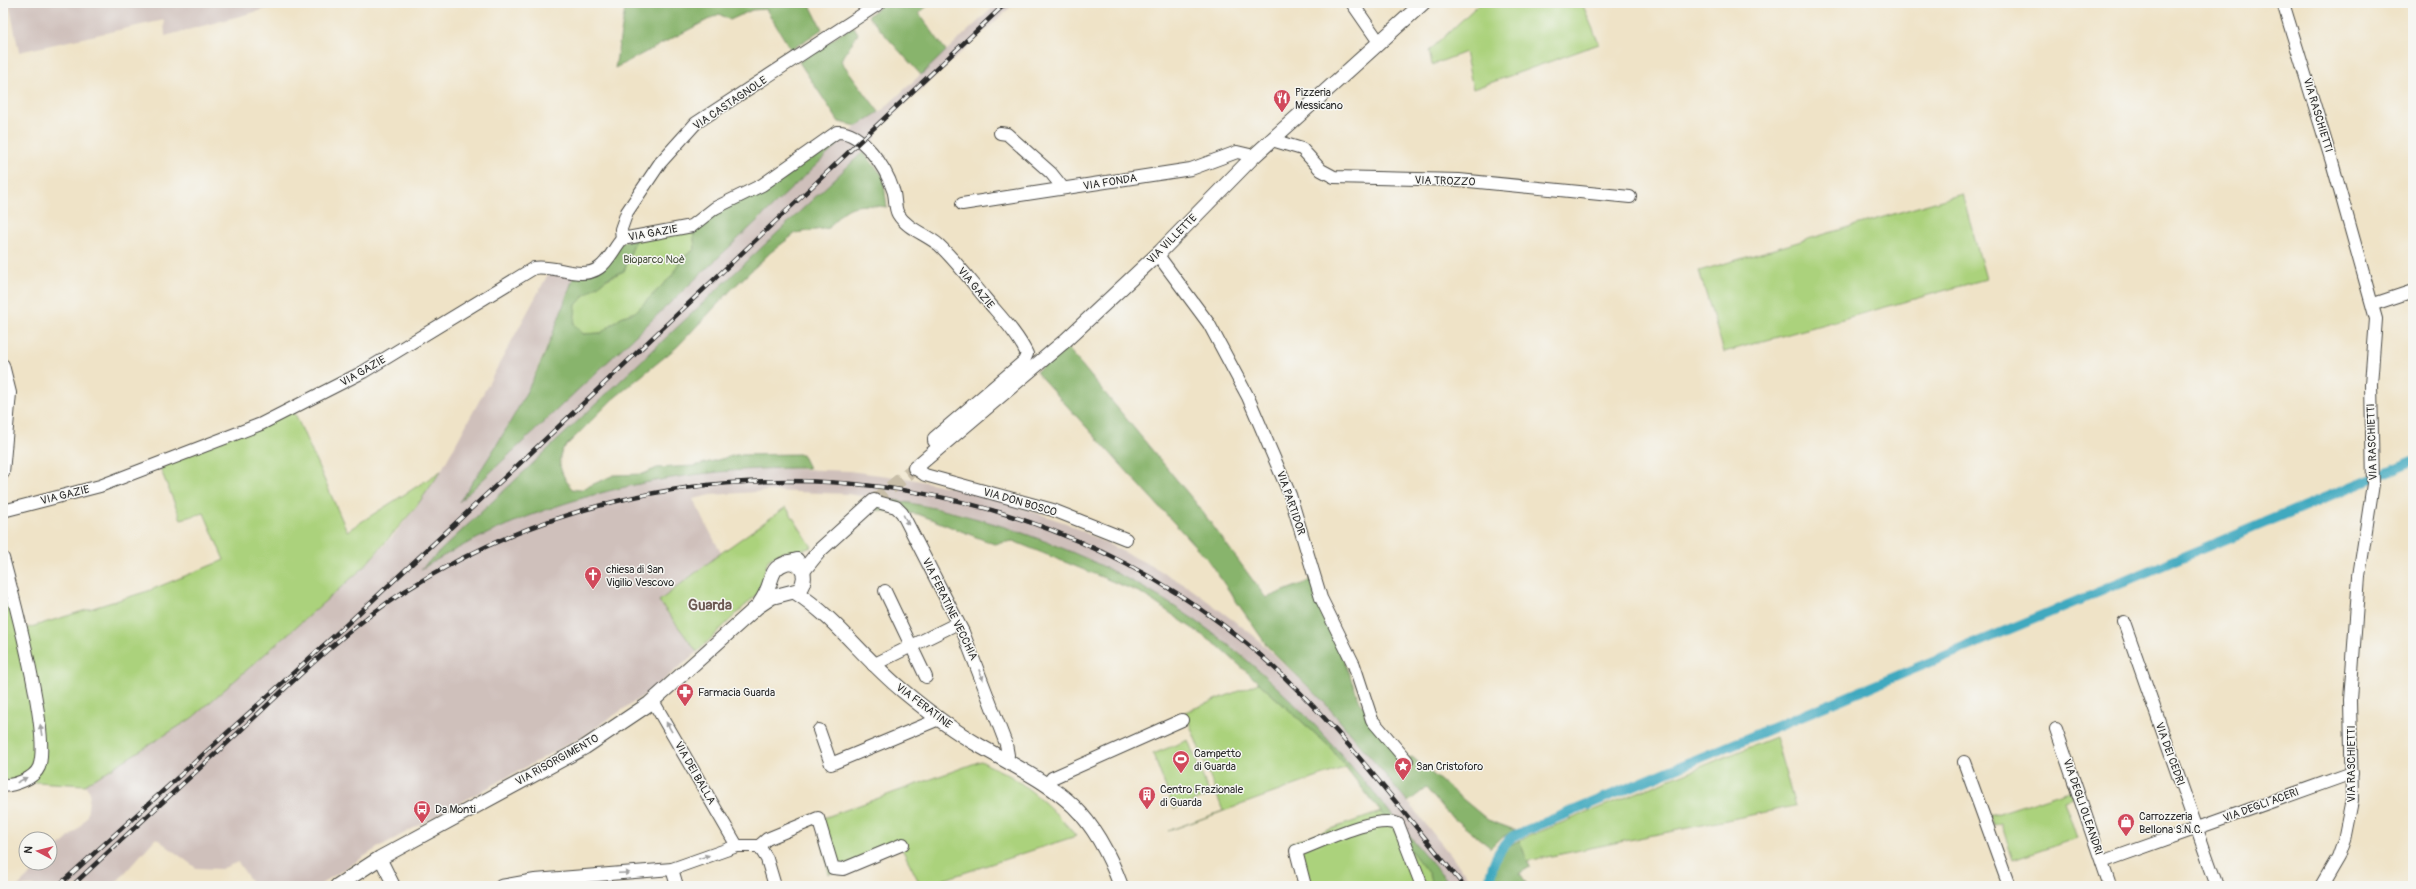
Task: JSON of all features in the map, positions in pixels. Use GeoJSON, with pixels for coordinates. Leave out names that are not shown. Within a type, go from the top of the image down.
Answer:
{"type":"FeatureCollection","features":[{"type":"Feature","properties":{"kind":"street","name":"VIA CASTAGNOLE"},"geometry":{"type":"LineString","coordinates":[[622,238],[621,229],[627,212],[660,163],[696,123],[880,3]]}},
{"type":"Feature","properties":{"kind":"street"},"geometry":{"type":"LineString","coordinates":[[1352,3],[1379,42]]}},
{"type":"Feature","properties":{"kind":"street","name":"VIA VILLETTE"},"geometry":{"type":"LineString","coordinates":[[915,468],[1035,364],[1066,340],[1161,251],[1254,156],[1423,3]]}},
{"type":"Feature","properties":{"kind":"street","name":"VIA RASCHIETTI"},"geometry":{"type":"LineString","coordinates":[[2283,3],[2374,304],[2376,334],[2371,384],[2374,484],[2360,568],[2350,700],[2352,800],[2344,840],[2338,857],[2320,886]]}},
{"type":"Feature","properties":{"kind":"street","name":"VIA GAZIE"},"geometry":{"type":"LineString","coordinates":[[3,511],[100,486],[261,424],[363,372],[534,268],[543,266],[589,272],[599,268],[622,238],[692,226],[715,208],[762,185],[837,132],[853,134],[860,140],[885,171],[894,191],[898,213],[911,228],[938,244],[952,259],[1015,334],[1027,354],[1024,361],[934,438],[934,441],[939,446]]}},
{"type":"Feature","properties":{"kind":"street"},"geometry":{"type":"LineString","coordinates":[[1000,133],[1007,134],[1051,173],[1063,188]]}},
{"type":"Feature","properties":{"kind":"street","name":"VIA TROZZO"},"geometry":{"type":"LineString","coordinates":[[1272,140],[1302,149],[1321,170],[1334,177],[1459,180],[1630,197]]}},
{"type":"Feature","properties":{"kind":"street","name":"VIA FONDA"},"geometry":{"type":"LineString","coordinates":[[962,204],[1191,169],[1238,152],[1254,156]]}},
{"type":"Feature","properties":{"kind":"street","name":"VIA PARTIDOR"},"geometry":{"type":"LineString","coordinates":[[1161,251],[1160,258],[1209,324],[1248,396],[1290,495],[1321,598],[1354,665],[1372,720],[1407,761]]}},
{"type":"Feature","properties":{"kind":"street"},"geometry":{"type":"LineString","coordinates":[[2374,304],[2413,292]]}},
{"type":"Feature","properties":{"kind":"street"},"geometry":{"type":"LineString","coordinates":[[3,365],[6,394],[3,473]]}},
{"type":"Feature","properties":{"kind":"street","name":"VIA DON BOSCO"},"geometry":{"type":"LineString","coordinates":[[915,468],[925,475],[1053,510],[1126,539]]}},
{"type":"Feature","properties":{"kind":"street","name":"VIA RISORGIMENTO"},"geometry":{"type":"LineString","coordinates":[[337,886],[380,858],[585,747],[653,701],[758,607],[772,598],[790,593],[802,586],[804,575],[820,550],[874,501]]}},
{"type":"Feature","properties":{"kind":"street","name":"VIA FERATINE VECCHIA"},"geometry":{"type":"LineString","coordinates":[[874,501],[896,507],[902,513],[956,616],[973,655],[1006,744],[1008,755],[1006,760]]}},
{"type":"Feature","properties":{"kind":"street","name":"VIA RISORGIMENTO"},"geometry":{"type":"LineString","coordinates":[[758,607],[768,591],[778,565],[820,550]]}},
{"type":"Feature","properties":{"kind":"street"},"geometry":{"type":"LineString","coordinates":[[3,558],[38,710],[42,736],[42,757],[39,768],[31,776],[13,785],[3,786]]}},
{"type":"Feature","properties":{"kind":"street"},"geometry":{"type":"LineString","coordinates":[[789,562],[797,564],[804,575]]}},
{"type":"Feature","properties":{"kind":"street","name":"VIA FERATINE"},"geometry":{"type":"LineString","coordinates":[[804,575],[818,608]]}},
{"type":"Feature","properties":{"kind":"street"},"geometry":{"type":"LineString","coordinates":[[773,576],[777,588],[790,593]]}},
{"type":"Feature","properties":{"kind":"street"},"geometry":{"type":"LineString","coordinates":[[885,591],[926,677]]}},
{"type":"Feature","properties":{"kind":"street","name":"VIA FERATINE"},"geometry":{"type":"LineString","coordinates":[[790,593],[818,608],[873,665],[939,719],[980,746],[1048,784],[1071,803],[1094,828],[1111,859],[1121,886]]}},
{"type":"Feature","properties":{"kind":"street","name":"VIA DEI CEDRI"},"geometry":{"type":"LineString","coordinates":[[2124,622],[2217,886]]}},
{"type":"Feature","properties":{"kind":"street"},"geometry":{"type":"LineString","coordinates":[[873,665],[952,626]]}},
{"type":"Feature","properties":{"kind":"street","name":"VIA DEI BALLA"},"geometry":{"type":"LineString","coordinates":[[653,701],[737,846]]}},
{"type":"Feature","properties":{"kind":"street"},"geometry":{"type":"LineString","coordinates":[[819,730],[831,764],[939,719]]}},
{"type":"Feature","properties":{"kind":"street"},"geometry":{"type":"LineString","coordinates":[[1048,784],[1052,778],[1182,720]]}},
{"type":"Feature","properties":{"kind":"street","name":"VIA DEGLI OLEANDRI"},"geometry":{"type":"LineString","coordinates":[[2056,729],[2110,886]]}},
{"type":"Feature","properties":{"kind":"street"},"geometry":{"type":"LineString","coordinates":[[1964,762],[2009,886]]}},
{"type":"Feature","properties":{"kind":"street","name":"VIA DEGLI ACERI"},"geometry":{"type":"LineString","coordinates":[[2102,862],[2352,773]]}},
{"type":"Feature","properties":{"kind":"street"},"geometry":{"type":"LineString","coordinates":[[501,886],[672,869],[737,846],[759,846],[767,839],[818,818],[833,868],[843,869],[903,844]]}},
{"type":"Feature","properties":{"kind":"street"},"geometry":{"type":"LineString","coordinates":[[1305,886],[1296,857],[1296,851],[1371,824],[1385,821],[1398,824],[1422,886]]}},
{"type":"Feature","properties":{"kind":"street"},"geometry":{"type":"LineString","coordinates":[[759,846],[767,859],[775,886]]}},
{"type":"Feature","properties":{"kind":"street"},"geometry":{"type":"LineString","coordinates":[[380,858],[394,886]]}},
{"type":"Feature","properties":{"kind":"street"},"geometry":{"type":"LineString","coordinates":[[672,869],[677,886]]}},
{"type":"Feature","properties":{"kind":"shaded area"},"geometry":{"type":"Polygon","coordinates":[[[9,3],[289,3],[165,36],[164,20],[19,52],[9,3]]]}},
{"type":"Feature","properties":{"kind":"shaded area"},"geometry":{"type":"Polygon","coordinates":[[[998,3],[1015,3],[880,127],[874,142],[423,567],[476,538],[550,507],[628,485],[708,472],[768,468],[849,471],[911,479],[969,491],[1066,523],[1156,568],[1190,588],[1253,635],[1324,702],[1369,753],[1475,886],[1451,886],[1307,717],[1267,677],[1238,652],[1177,608],[1144,588],[1057,545],[963,514],[924,505],[847,494],[769,491],[711,495],[693,499],[721,553],[659,601],[697,652],[652,690],[585,735],[379,847],[318,886],[254,886],[238,862],[221,869],[196,868],[156,838],[113,886],[18,886],[34,871],[58,871],[58,848],[80,827],[87,816],[90,792],[85,785],[192,718],[363,568],[393,536],[416,507],[441,471],[552,267],[575,273],[555,328],[525,395],[488,460],[461,500],[857,126],[880,112],[998,3]]]}},
{"type":"Feature","properties":{"kind":"green space"},"geometry":{"type":"Polygon","coordinates":[[[626,3],[809,3],[822,29],[791,50],[766,9],[752,10],[730,20],[719,14],[615,68],[626,3]]]}},
{"type":"Feature","properties":{"kind":"green space"},"geometry":{"type":"Polygon","coordinates":[[[885,3],[931,3],[919,13],[946,51],[921,75],[868,16],[885,3]]]}},
{"type":"Feature","properties":{"kind":"green space"},"geometry":{"type":"Polygon","coordinates":[[[1480,3],[1582,3],[1599,44],[1473,89],[1465,52],[1432,65],[1429,51],[1480,3]]]}},
{"type":"Feature","properties":{"kind":"green space"},"geometry":{"type":"Polygon","coordinates":[[[853,26],[858,33],[841,61],[879,112],[857,126],[839,122],[799,62],[853,26]]]}},
{"type":"Feature","properties":{"kind":"green space"},"geometry":{"type":"Polygon","coordinates":[[[846,137],[459,502],[495,448],[536,373],[557,323],[575,273],[585,275],[622,242],[636,238],[624,271],[608,278],[583,297],[576,305],[574,324],[583,334],[601,333],[621,317],[635,312],[672,276],[681,259],[695,249],[693,227],[837,138],[846,137]]]}},
{"type":"Feature","properties":{"kind":"green space"},"geometry":{"type":"Polygon","coordinates":[[[863,152],[883,176],[887,207],[861,205],[848,209],[842,213],[829,228],[796,233],[771,252],[732,289],[677,347],[613,399],[563,449],[560,459],[563,475],[572,489],[580,490],[614,475],[643,474],[657,468],[694,466],[736,455],[802,454],[809,468],[758,469],[707,473],[608,491],[560,505],[512,523],[466,544],[421,569],[863,152]]]}},
{"type":"Feature","properties":{"kind":"green space"},"geometry":{"type":"Polygon","coordinates":[[[1962,194],[1986,279],[1724,352],[1699,271],[1962,194]]]}},
{"type":"Feature","properties":{"kind":"green space","name":"Bioparco Noè"},"geometry":{"type":"Polygon","coordinates":[[[693,227],[695,249],[681,259],[672,276],[635,312],[621,317],[601,333],[583,334],[574,324],[575,307],[579,300],[597,285],[624,271],[636,238],[693,227]]]}},
{"type":"Feature","properties":{"kind":"green space"},"geometry":{"type":"Polygon","coordinates":[[[1066,346],[1196,503],[1266,598],[1312,580],[1360,702],[1407,758],[1412,757],[1488,820],[1515,830],[1501,838],[1491,848],[1447,813],[1426,788],[1408,802],[1324,702],[1268,647],[1207,559],[1036,372],[1066,346]]]}},
{"type":"Feature","properties":{"kind":"green space"},"geometry":{"type":"Polygon","coordinates":[[[293,409],[347,531],[441,471],[416,507],[363,568],[192,718],[85,785],[3,780],[3,566],[18,631],[148,591],[224,560],[204,513],[181,519],[160,468],[293,409]]]}},
{"type":"Feature","properties":{"kind":"green space"},"geometry":{"type":"Polygon","coordinates":[[[887,499],[940,509],[991,523],[1041,540],[1090,560],[1137,584],[1182,612],[1225,642],[1266,677],[1316,726],[1362,778],[1451,886],[1432,886],[1429,874],[1330,747],[1218,646],[1141,593],[1013,541],[994,544],[918,514],[875,510],[887,499]]]}},
{"type":"Feature","properties":{"kind":"green space"},"geometry":{"type":"Polygon","coordinates":[[[786,507],[812,547],[799,551],[782,552],[768,560],[758,593],[697,652],[659,601],[721,553],[786,507]]]}},
{"type":"Feature","properties":{"kind":"green space"},"geometry":{"type":"Polygon","coordinates":[[[1259,683],[1330,747],[1346,767],[1168,831],[1223,811],[1185,712],[1259,683]]]}},
{"type":"Feature","properties":{"kind":"green space"},"geometry":{"type":"Polygon","coordinates":[[[1775,737],[1795,806],[1527,861],[1519,840],[1775,737]]]}},
{"type":"Feature","properties":{"kind":"green space","name":"Campetto di Guarda"},"geometry":{"type":"Polygon","coordinates":[[[1188,740],[1210,795],[1174,809],[1153,754],[1188,740]]]}},
{"type":"Feature","properties":{"kind":"green space"},"geometry":{"type":"Polygon","coordinates":[[[981,761],[1012,777],[1030,790],[1062,819],[1076,836],[924,886],[921,886],[901,847],[829,874],[818,820],[981,761]]]}},
{"type":"Feature","properties":{"kind":"green space"},"geometry":{"type":"Polygon","coordinates":[[[2069,790],[2072,797],[2064,800],[2077,838],[2013,860],[2001,823],[1993,825],[1990,816],[2069,790]]]}},
{"type":"Feature","properties":{"kind":"green space"},"geometry":{"type":"Polygon","coordinates":[[[1381,812],[1429,874],[1432,886],[1306,886],[1290,843],[1381,812]]]}},
{"type":"Feature","properties":{"kind":"green space"},"geometry":{"type":"Polygon","coordinates":[[[1519,840],[1530,867],[1520,873],[1528,886],[1491,886],[1498,858],[1505,849],[1519,840]]]}},
{"type":"Feature","properties":{"kind":"waterway"},"geometry":{"type":"LineString","coordinates":[[1489,886],[1491,871],[1496,858],[1507,841],[1513,836],[2413,461]]}},
{"type":"Feature","properties":{"kind":"tunnel"},"geometry":{"type":"LineString","coordinates":[[874,501],[915,468]]}},
{"type":"Feature","properties":{"kind":"railway"},"geometry":{"type":"LineString","coordinates":[[58,886],[345,626],[517,466],[1006,3]]}},
{"type":"Feature","properties":{"kind":"railway"},"geometry":{"type":"LineString","coordinates":[[72,886],[298,676],[339,640],[382,606],[405,591],[506,538],[612,502],[722,484],[833,482],[944,498],[1051,530],[1152,578],[1246,643],[1306,698],[1361,759],[1464,886]]}},
{"type":"Feature","properties":{"kind":"place","name":"Pizzeria Messicano"},"geometry":{"type":"Point","coordinates":[1282,113]}},
{"type":"Feature","properties":{"kind":"place","name":"chiesa di San Vigilio Vescovo"},"geometry":{"type":"Point","coordinates":[593,590]}},
{"type":"Feature","properties":{"kind":"place","name":"Farmacia Guarda"},"geometry":{"type":"Point","coordinates":[685,707]}},
{"type":"Feature","properties":{"kind":"place","name":"Campetto di Guarda"},"geometry":{"type":"Point","coordinates":[1181,774]}},
{"type":"Feature","properties":{"kind":"place","name":"San Cristoforo"},"geometry":{"type":"Point","coordinates":[1403,781]}},
{"type":"Feature","properties":{"kind":"place","name":"Centro Frazionale di Guarda"},"geometry":{"type":"Point","coordinates":[1147,810]}},
{"type":"Feature","properties":{"kind":"place","name":"Da Monti"},"geometry":{"type":"Point","coordinates":[422,824]}},
{"type":"Feature","properties":{"kind":"place","name":"Carrozzeria Bellona S.N.C."},"geometry":{"type":"Point","coordinates":[2126,837]}},
{"type":"Feature","properties":{"kind":"district","name":"Guarda"},"geometry":{"type":"Point","coordinates":[710,605]}}]}
